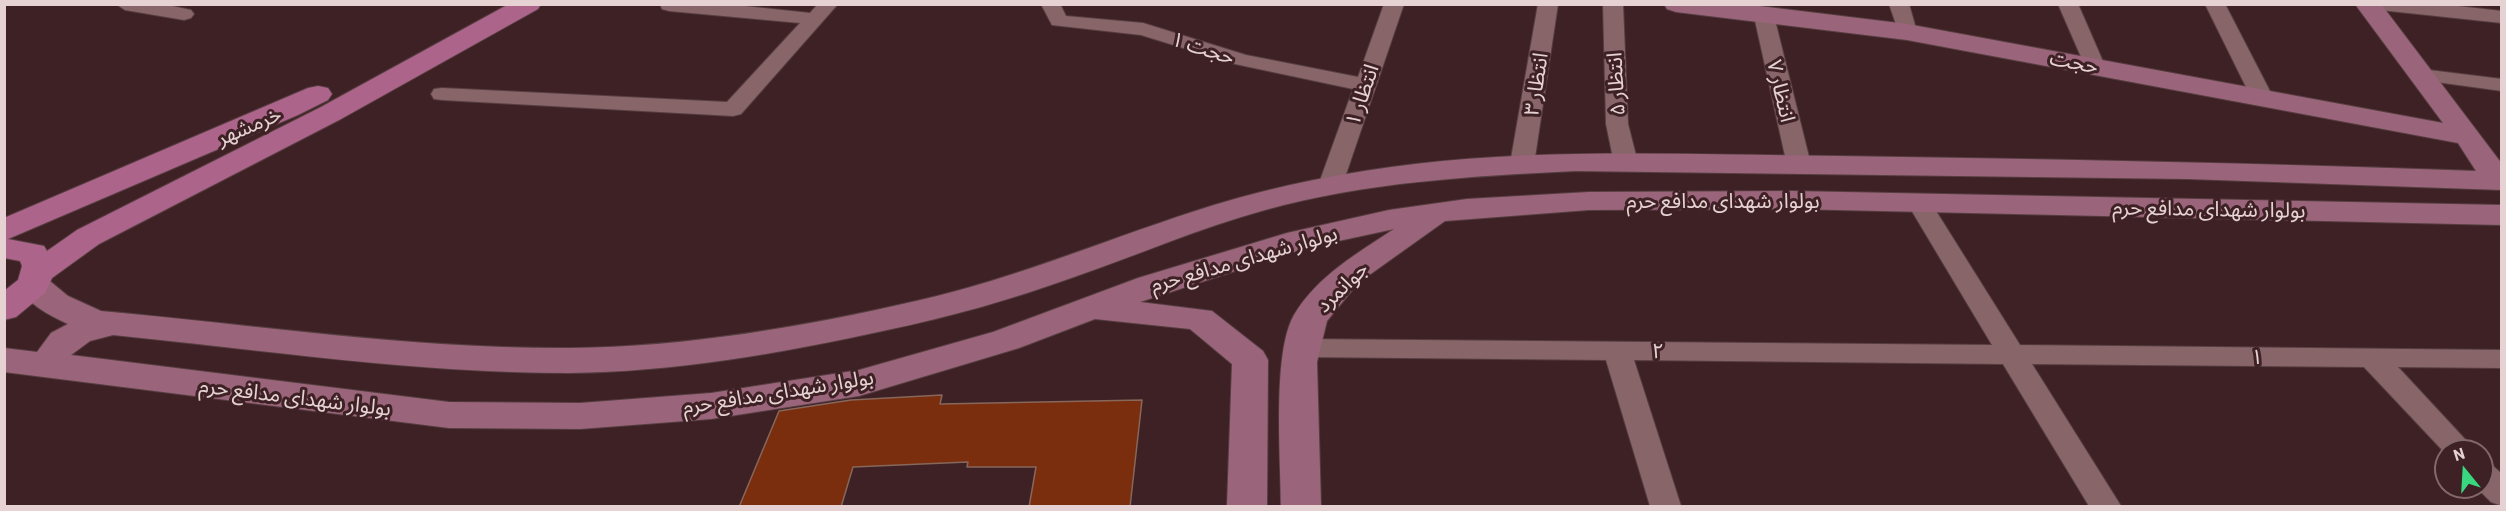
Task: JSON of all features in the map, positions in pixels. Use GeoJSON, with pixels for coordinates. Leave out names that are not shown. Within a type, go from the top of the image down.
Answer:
{"type":"FeatureCollection","features":[{"type":"Feature","properties":{"kind":"main road","name":"خرمشهر"},"geometry":{"type":"LineString","coordinates":[[4,230],[288,109],[486,4]]}},
{"type":"Feature","properties":{"kind":"main road"},"geometry":{"type":"LineString","coordinates":[[4,309],[34,279],[88,237],[331,112],[529,4]]}},
{"type":"Feature","properties":{"kind":"main road","name":"حجت"},"geometry":{"type":"LineString","coordinates":[[1676,4],[1773,13],[1907,32],[2468,136]]}},
{"type":"Feature","properties":{"kind":"main road"},"geometry":{"type":"LineString","coordinates":[[2367,4],[2500,181]]}},
{"type":"Feature","properties":{"kind":"main road","name":"بولوار شهدای مدافع حرم"},"geometry":{"type":"LineString","coordinates":[[34,279],[46,298],[68,312],[99,322],[337,346],[538,360],[622,358],[707,350],[796,337],[964,301],[1051,274],[1260,202],[1330,186],[1431,171],[1522,164],[1626,163],[2188,170],[2500,181]]}},
{"type":"Feature","properties":{"kind":"main road"},"geometry":{"type":"LineString","coordinates":[[2188,170],[2220,208]]}},
{"type":"Feature","properties":{"kind":"main road","name":"بولوار شهدای مدافع حرم"},"geometry":{"type":"LineString","coordinates":[[4,360],[449,415],[580,416],[711,406],[859,383],[1006,340],[1150,285],[1298,240],[1442,212],[1589,201],[1792,200],[2502,215]]}},
{"type":"Feature","properties":{"kind":"main road"},"geometry":{"type":"LineString","coordinates":[[75,201],[57,213],[46,225],[46,231],[58,235],[75,234],[130,215]]}},
{"type":"Feature","properties":{"kind":"main road","name":"جوانمرد"},"geometry":{"type":"LineString","coordinates":[[1301,507],[1299,362],[1310,318],[1346,276],[1404,235],[1442,212]]}},
{"type":"Feature","properties":{"kind":"main road"},"geometry":{"type":"LineString","coordinates":[[4,248],[32,253],[39,266],[34,279]]}},
{"type":"Feature","properties":{"kind":"main road"},"geometry":{"type":"LineString","coordinates":[[1090,308],[1200,319],[1250,360],[1247,507]]}},
{"type":"Feature","properties":{"kind":"main road"},"geometry":{"type":"LineString","coordinates":[[60,368],[53,355],[57,348],[72,336],[96,327],[122,324]]}},
{"type":"Feature","properties":{"kind":"street"},"geometry":{"type":"LineString","coordinates":[[125,4],[184,14]]}},
{"type":"Feature","properties":{"kind":"street","name":"حجت ۱"},"geometry":{"type":"LineString","coordinates":[[1050,4],[1059,21],[1143,29],[1242,60],[1366,85]]}},
{"type":"Feature","properties":{"kind":"street","name":"انتظار ۱"},"geometry":{"type":"LineString","coordinates":[[1330,186],[1394,4]]}},
{"type":"Feature","properties":{"kind":"street","name":"انتظار ۳"},"geometry":{"type":"LineString","coordinates":[[1522,164],[1548,4]]}},
{"type":"Feature","properties":{"kind":"street","name":"انتظار ۵"},"geometry":{"type":"LineString","coordinates":[[1613,4],[1617,124],[1626,163]]}},
{"type":"Feature","properties":{"kind":"street"},"geometry":{"type":"LineString","coordinates":[[1899,4],[1907,32]]}},
{"type":"Feature","properties":{"kind":"street"},"geometry":{"type":"LineString","coordinates":[[2068,4],[2095,66]]}},
{"type":"Feature","properties":{"kind":"street"},"geometry":{"type":"LineString","coordinates":[[2215,4],[2262,97]]}},
{"type":"Feature","properties":{"kind":"street"},"geometry":{"type":"LineString","coordinates":[[2380,4],[2502,17]]}},
{"type":"Feature","properties":{"kind":"street"},"geometry":{"type":"LineString","coordinates":[[669,5],[823,12]]}},
{"type":"Feature","properties":{"kind":"street"},"geometry":{"type":"LineString","coordinates":[[442,94],[733,109],[823,12]]}},
{"type":"Feature","properties":{"kind":"street","name":"انتظار ۷"},"geometry":{"type":"LineString","coordinates":[[1773,13],[1799,165]]}},
{"type":"Feature","properties":{"kind":"street"},"geometry":{"type":"LineString","coordinates":[[2421,75],[2502,85]]}},
{"type":"Feature","properties":{"kind":"street"},"geometry":{"type":"LineString","coordinates":[[1919,203],[2106,507]]}},
{"type":"Feature","properties":{"kind":"street","name":"۲"},"geometry":{"type":"LineString","coordinates":[[1303,348],[2013,354]]}},
{"type":"Feature","properties":{"kind":"street"},"geometry":{"type":"LineString","coordinates":[[1617,351],[1665,507]]}},
{"type":"Feature","properties":{"kind":"street","name":"۱"},"geometry":{"type":"LineString","coordinates":[[2013,354],[2502,359]]}},
{"type":"Feature","properties":{"kind":"street"},"geometry":{"type":"LineString","coordinates":[[2372,357],[2450,439]]}},
{"type":"Feature","properties":{"kind":"building"},"geometry":{"type":"Polygon","coordinates":[[[942,395],[940,404],[1142,400],[1130,507],[1029,507],[1036,467],[967,467],[968,462],[853,467],[841,507],[739,507],[779,411],[851,400],[942,395]]]}}]}
